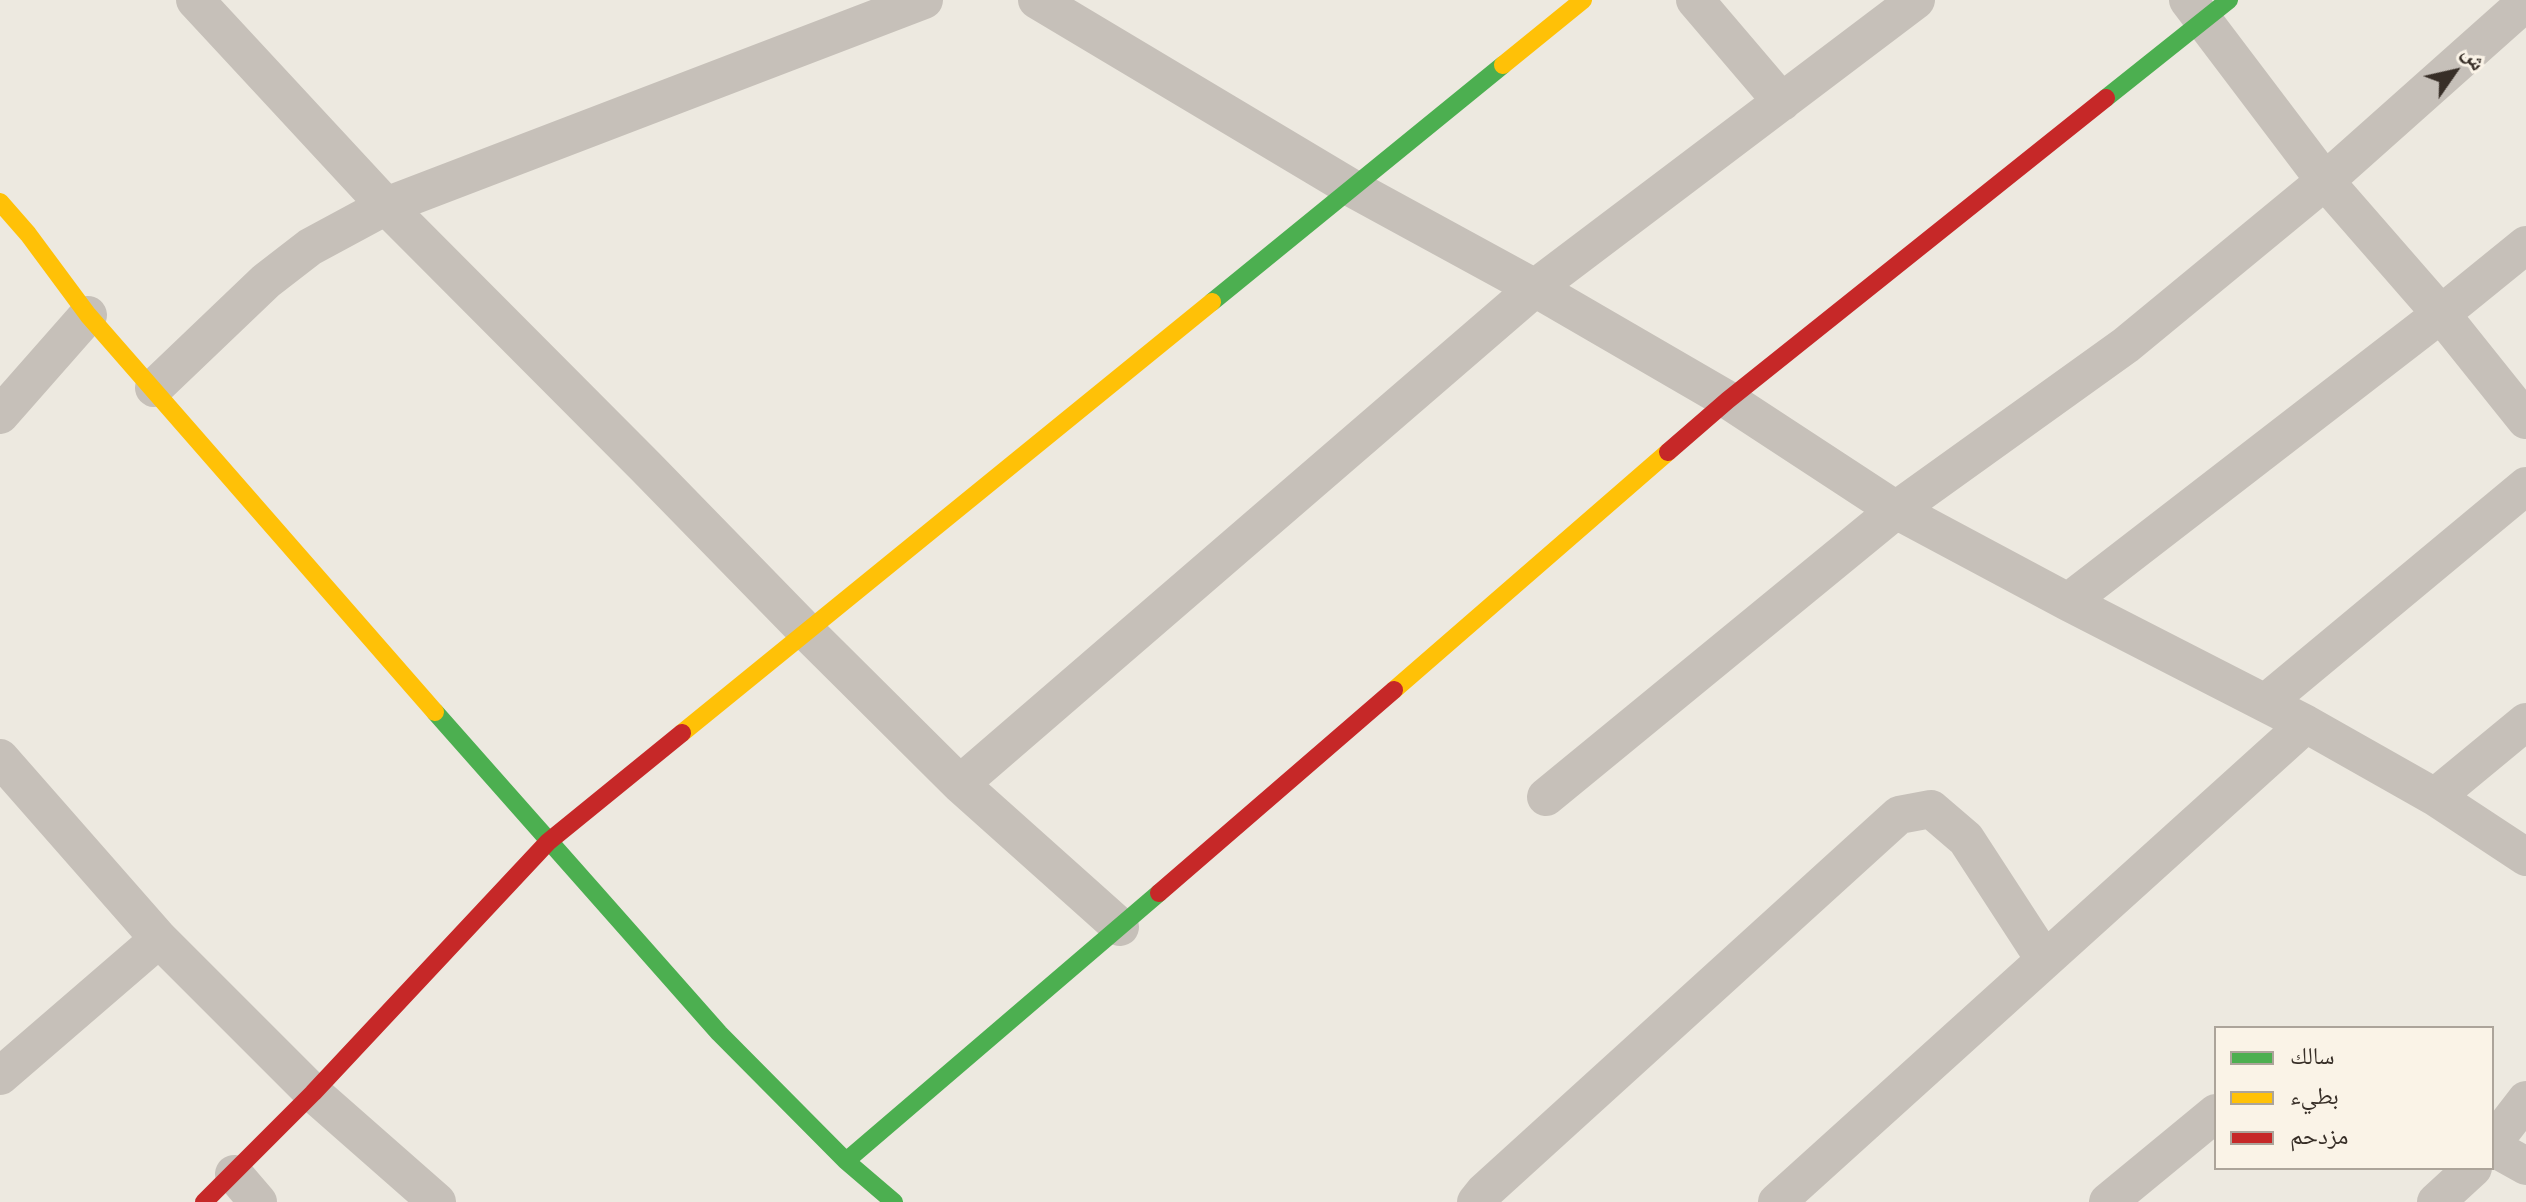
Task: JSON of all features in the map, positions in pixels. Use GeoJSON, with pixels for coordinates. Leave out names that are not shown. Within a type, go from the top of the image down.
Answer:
{"type":"FeatureCollection","features":[{"type":"Feature","properties":{"kind":"street"},"geometry":{"type":"LineString","coordinates":[[195,0],[386,206],[806,631],[960,784],[1120,927]]}},
{"type":"Feature","properties":{"kind":"street"},"geometry":{"type":"LineString","coordinates":[[154,388],[266,281],[310,247],[386,206],[924,0]]}},
{"type":"Feature","properties":{"kind":"street"},"geometry":{"type":"LineString","coordinates":[[1037,0],[1350,187],[1535,288],[1728,400],[1896,510],[2306,724],[2435,797],[2526,857]]}},
{"type":"Feature","properties":{"kind":"street"},"geometry":{"type":"LineString","coordinates":[[204,1202],[246,1188],[313,1093],[548,842],[1583,0]]}},
{"type":"Feature","properties":{"kind":"street"},"geometry":{"type":"LineString","coordinates":[[1695,0],[1782,102]]}},
{"type":"Feature","properties":{"kind":"street"},"geometry":{"type":"LineString","coordinates":[[960,784],[1535,288],[1916,0]]}},
{"type":"Feature","properties":{"kind":"street"},"geometry":{"type":"LineString","coordinates":[[1546,797],[1896,510],[2126,345],[2325,181],[2526,2]]}},
{"type":"Feature","properties":{"kind":"street"},"geometry":{"type":"LineString","coordinates":[[846,1161],[1728,400],[2207,7],[2325,181],[2441,314],[2526,420]]}},
{"type":"Feature","properties":{"kind":"street"},"geometry":{"type":"LineString","coordinates":[[0,202],[28,234],[88,315],[548,842],[719,1033],[846,1161],[894,1202]]}},
{"type":"Feature","properties":{"kind":"street"},"geometry":{"type":"LineString","coordinates":[[2068,602],[2526,245]]}},
{"type":"Feature","properties":{"kind":"street"},"geometry":{"type":"LineString","coordinates":[[0,415],[88,315]]}},
{"type":"Feature","properties":{"kind":"street"},"geometry":{"type":"LineString","coordinates":[[2265,703],[2526,486]]}},
{"type":"Feature","properties":{"kind":"street"},"geometry":{"type":"LineString","coordinates":[[2435,797],[2526,722]]}},
{"type":"Feature","properties":{"kind":"street"},"geometry":{"type":"LineString","coordinates":[[1777,1202],[2306,724]]}},
{"type":"Feature","properties":{"kind":"street"},"geometry":{"type":"LineString","coordinates":[[3,769],[159,939],[313,1093],[437,1202]]}},
{"type":"Feature","properties":{"kind":"street"},"geometry":{"type":"LineString","coordinates":[[1476,1202],[1899,815],[1931,809],[1966,839],[2044,959]]}},
{"type":"Feature","properties":{"kind":"street"},"geometry":{"type":"LineString","coordinates":[[0,1076],[159,939]]}},
{"type":"Feature","properties":{"kind":"street"},"geometry":{"type":"LineString","coordinates":[[2494,1142],[2526,1100]]}},
{"type":"Feature","properties":{"kind":"street"},"geometry":{"type":"LineString","coordinates":[[2108,1202],[2214,1115]]}},
{"type":"Feature","properties":{"kind":"street"},"geometry":{"type":"LineString","coordinates":[[2494,1146],[2526,1166]]}},
{"type":"Feature","properties":{"kind":"street"},"geometry":{"type":"LineString","coordinates":[[2436,1202],[2471,1170]]}},
{"type":"Feature","properties":{"kind":"traffic: fast"},"geometry":{"type":"LineString","coordinates":[[2106,98],[2229,0]]}},
{"type":"Feature","properties":{"kind":"traffic: fast"},"geometry":{"type":"LineString","coordinates":[[1212,302],[1503,65]]}},
{"type":"Feature","properties":{"kind":"traffic: fast"},"geometry":{"type":"LineString","coordinates":[[435,712],[719,1033],[846,1161],[894,1202]]}},
{"type":"Feature","properties":{"kind":"traffic: fast"},"geometry":{"type":"LineString","coordinates":[[846,1161],[1159,893]]}},
{"type":"Feature","properties":{"kind":"traffic: slow"},"geometry":{"type":"LineString","coordinates":[[1503,65],[1583,0]]}},
{"type":"Feature","properties":{"kind":"traffic: slow"},"geometry":{"type":"LineString","coordinates":[[0,202],[28,234],[88,315],[435,712]]}},
{"type":"Feature","properties":{"kind":"traffic: slow"},"geometry":{"type":"LineString","coordinates":[[682,733],[1212,302]]}},
{"type":"Feature","properties":{"kind":"traffic: slow"},"geometry":{"type":"LineString","coordinates":[[1394,690],[1668,452]]}},
{"type":"Feature","properties":{"kind":"traffic: jam"},"geometry":{"type":"LineString","coordinates":[[1668,452],[1728,400],[2106,98]]}},
{"type":"Feature","properties":{"kind":"traffic: jam"},"geometry":{"type":"LineString","coordinates":[[1159,893],[1394,690]]}},
{"type":"Feature","properties":{"kind":"traffic: jam"},"geometry":{"type":"LineString","coordinates":[[204,1202],[313,1093],[548,842],[682,733]]}}]}
